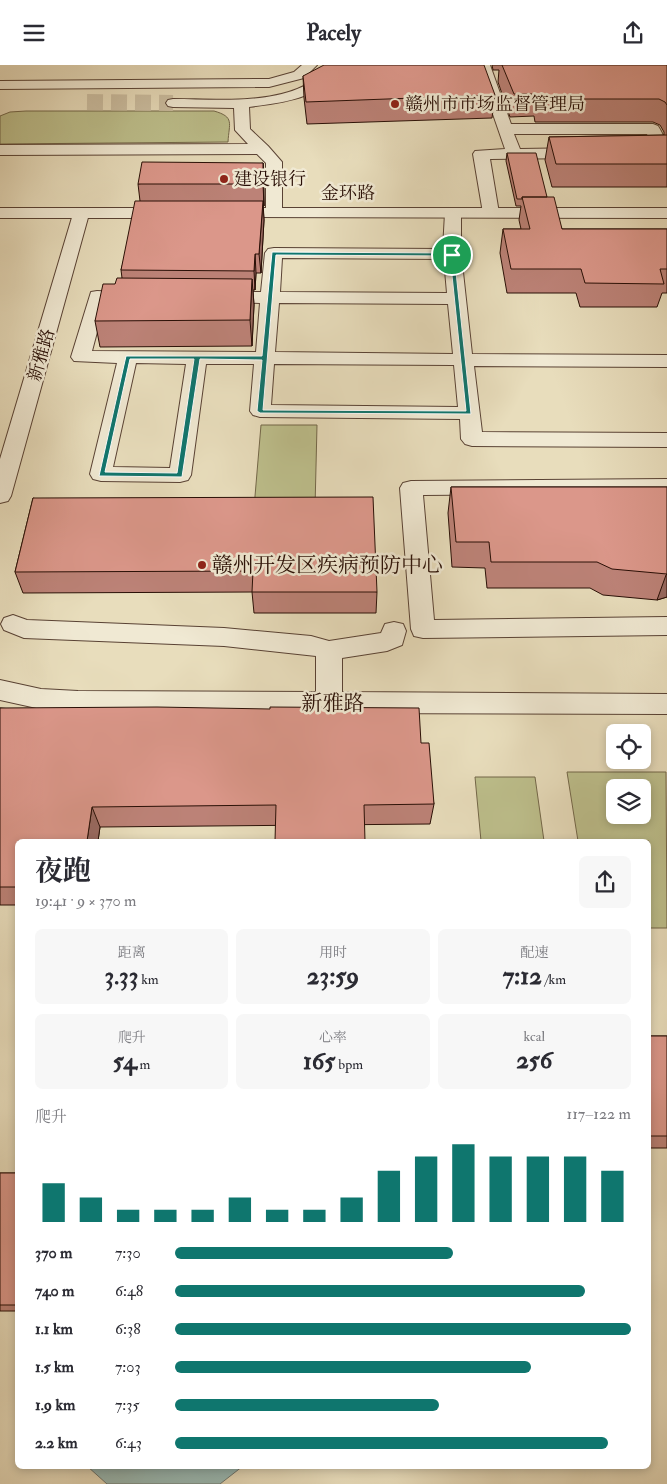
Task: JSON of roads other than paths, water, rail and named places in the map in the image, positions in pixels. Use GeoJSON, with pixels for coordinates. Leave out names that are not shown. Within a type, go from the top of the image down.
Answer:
{"type":"FeatureCollection","features":[{"type":"Feature","properties":{"kind":"street"},"geometry":{"type":"LineString","coordinates":[[0,85],[100,78],[269,83],[299,75],[310,65]]}},
{"type":"Feature","properties":{"kind":"street"},"geometry":{"type":"LineString","coordinates":[[173,103],[242,104],[280,99],[322,84],[332,74],[337,65]]}},
{"type":"Feature","properties":{"kind":"street"},"geometry":{"type":"LineString","coordinates":[[485,70],[505,76]]}},
{"type":"Feature","properties":{"kind":"street"},"geometry":{"type":"LineString","coordinates":[[485,70],[514,153]]}},
{"type":"Feature","properties":{"kind":"street"},"geometry":{"type":"LineString","coordinates":[[242,104],[243,130],[274,162],[274,213]]}},
{"type":"Feature","properties":{"kind":"street"},"geometry":{"type":"LineString","coordinates":[[506,129],[653,129],[662,153],[632,153]]}},
{"type":"Feature","properties":{"kind":"street"},"geometry":{"type":"LineString","coordinates":[[0,150],[263,149]]}},
{"type":"Feature","properties":{"kind":"street"},"geometry":{"type":"LineString","coordinates":[[491,213],[481,154],[603,153]]}},
{"type":"Feature","properties":{"kind":"street"},"geometry":{"type":"LineString","coordinates":[[0,213],[187,213]]}},
{"type":"Feature","properties":{"kind":"street","name":"金环路"},"geometry":{"type":"LineString","coordinates":[[206,213],[667,213]]}},
{"type":"Feature","properties":{"kind":"street"},"geometry":{"type":"LineString","coordinates":[[453,213],[452,255],[472,439],[667,440]]}},
{"type":"Feature","properties":{"kind":"street","name":"新雅路"},"geometry":{"type":"LineString","coordinates":[[0,495],[10,424],[81,214]]}},
{"type":"Feature","properties":{"kind":"street"},"geometry":{"type":"LineString","coordinates":[[452,255],[274,253],[260,411],[469,413]]}},
{"type":"Feature","properties":{"kind":"street"},"geometry":{"type":"LineString","coordinates":[[155,297],[97,296],[81,357],[667,361]]}},
{"type":"Feature","properties":{"kind":"street"},"geometry":{"type":"LineString","coordinates":[[193,297],[457,299]]}},
{"type":"Feature","properties":{"kind":"street"},"geometry":{"type":"LineString","coordinates":[[128,357],[101,474],[180,475],[197,357]]}},
{"type":"Feature","properties":{"kind":"street"},"geometry":{"type":"LineString","coordinates":[[667,486],[411,488],[423,629],[667,626]]}},
{"type":"Feature","properties":{"kind":"street"},"geometry":{"type":"LineString","coordinates":[[13,624],[24,629],[224,637],[311,645],[330,650],[387,642],[393,638],[394,631]]}},
{"type":"Feature","properties":{"kind":"street"},"geometry":{"type":"LineString","coordinates":[[329,703],[330,650]]}},
{"type":"Feature","properties":{"kind":"street","name":"新雅路"},"geometry":{"type":"LineString","coordinates":[[0,690],[41,699],[78,701],[667,703]]}},
{"type":"Feature","properties":{"kind":"water"},"geometry":{"type":"Polygon","coordinates":[[[90,1469],[239,1469],[220,1484],[107,1484],[90,1469]]]}},
{"type":"Feature","properties":{"kind":"tunnel"},"geometry":{"type":"LineString","coordinates":[[87,102],[173,103]]}},
{"type":"Feature","properties":{"kind":"place","name":"赣州市市场监督管理局"},"geometry":{"type":"Point","coordinates":[395,104]}},
{"type":"Feature","properties":{"kind":"place","name":"建设银行"},"geometry":{"type":"Point","coordinates":[224,179]}},
{"type":"Feature","properties":{"kind":"place","name":"赣州开发区疾病预防中心"},"geometry":{"type":"Point","coordinates":[202,565]}}]}
